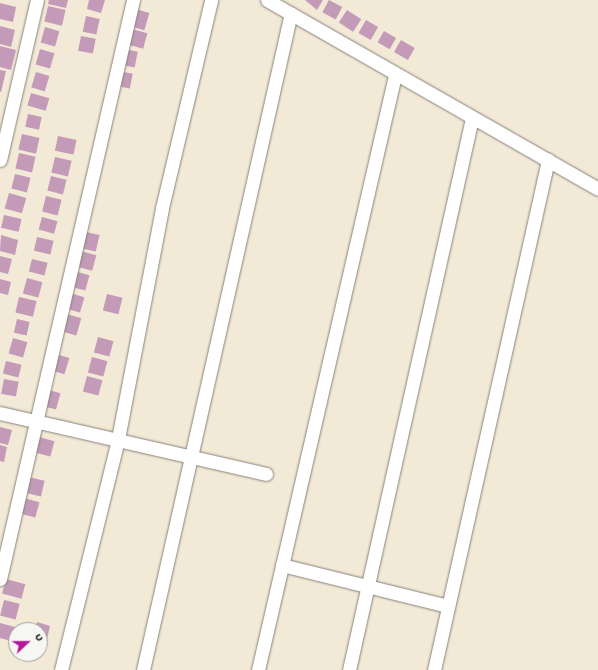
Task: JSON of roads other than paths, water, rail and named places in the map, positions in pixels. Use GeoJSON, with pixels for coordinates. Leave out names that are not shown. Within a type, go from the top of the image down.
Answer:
{"type":"FeatureCollection","features":[{"type":"Feature","properties":{"kind":"street"},"geometry":{"type":"LineString","coordinates":[[0,160],[37,0]]}},
{"type":"Feature","properties":{"kind":"street"},"geometry":{"type":"LineString","coordinates":[[0,579],[133,0]]}},
{"type":"Feature","properties":{"kind":"street"},"geometry":{"type":"LineString","coordinates":[[61,670],[118,439],[162,208],[211,0]]}},
{"type":"Feature","properties":{"kind":"street"},"geometry":{"type":"LineString","coordinates":[[267,0],[395,75],[598,189]]}},
{"type":"Feature","properties":{"kind":"street"},"geometry":{"type":"LineString","coordinates":[[143,670],[189,458],[291,13]]}},
{"type":"Feature","properties":{"kind":"street"},"geometry":{"type":"LineString","coordinates":[[258,670],[395,75]]}},
{"type":"Feature","properties":{"kind":"street"},"geometry":{"type":"LineString","coordinates":[[350,670],[472,118]]}},
{"type":"Feature","properties":{"kind":"street"},"geometry":{"type":"LineString","coordinates":[[434,670],[548,160]]}},
{"type":"Feature","properties":{"kind":"street"},"geometry":{"type":"LineString","coordinates":[[0,413],[35,422],[118,439],[189,458],[266,474]]}},
{"type":"Feature","properties":{"kind":"street"},"geometry":{"type":"LineString","coordinates":[[282,565],[448,606]]}}]}
